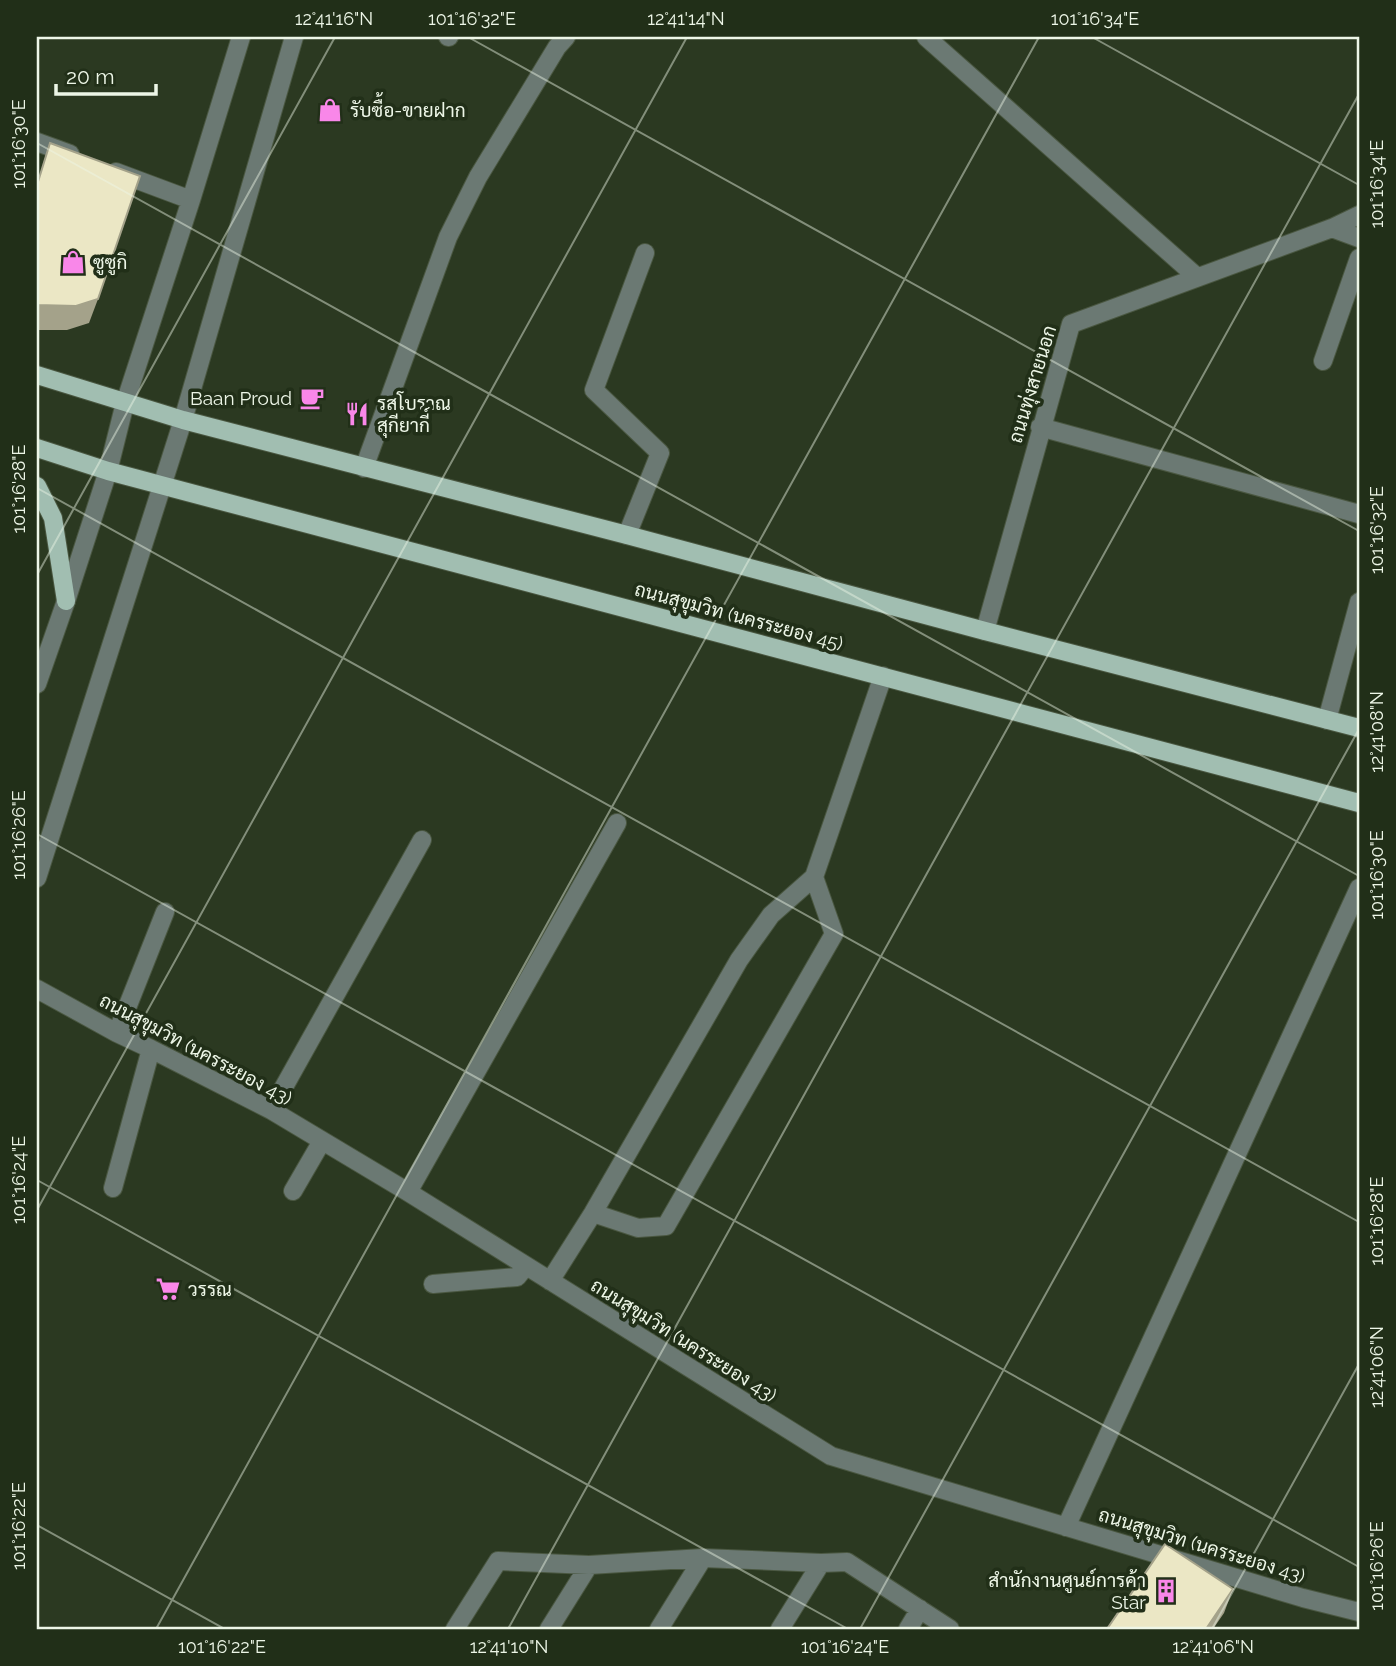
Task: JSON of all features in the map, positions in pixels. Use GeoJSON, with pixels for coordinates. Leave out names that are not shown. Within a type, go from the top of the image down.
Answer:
{"type":"FeatureCollection","features":[{"type":"Feature","properties":{"kind":"main road"},"geometry":{"type":"LineString","coordinates":[[37,376],[183,420],[628,534],[985,631],[1359,728]]}},
{"type":"Feature","properties":{"kind":"main road","name":"ถนนสุขุมวิท (นครระยอง 45)"},"geometry":{"type":"LineString","coordinates":[[37,448],[108,471],[1359,803]]}},
{"type":"Feature","properties":{"kind":"main road"},"geometry":{"type":"LineString","coordinates":[[37,486],[53,518],[66,601]]}},
{"type":"Feature","properties":{"kind":"street"},"geometry":{"type":"LineString","coordinates":[[37,684],[108,471],[125,403],[241,37]]}},
{"type":"Feature","properties":{"kind":"street"},"geometry":{"type":"LineString","coordinates":[[37,878],[183,420],[293,37]]}},
{"type":"Feature","properties":{"kind":"street"},"geometry":{"type":"LineString","coordinates":[[364,468],[448,237],[478,177],[557,47],[566,37]]}},
{"type":"Feature","properties":{"kind":"street"},"geometry":{"type":"LineString","coordinates":[[926,37],[1197,277]]}},
{"type":"Feature","properties":{"kind":"street"},"geometry":{"type":"LineString","coordinates":[[37,142],[191,200]]}},
{"type":"Feature","properties":{"kind":"street","name":"ถนนทุ่งสายนอก"},"geometry":{"type":"LineString","coordinates":[[985,631],[1071,324],[1332,228],[1359,215]]}},
{"type":"Feature","properties":{"kind":"street"},"geometry":{"type":"LineString","coordinates":[[1332,228],[1359,238]]}},
{"type":"Feature","properties":{"kind":"street"},"geometry":{"type":"LineString","coordinates":[[628,534],[660,453],[594,390],[645,253]]}},
{"type":"Feature","properties":{"kind":"street"},"geometry":{"type":"LineString","coordinates":[[1323,361],[1359,258]]}},
{"type":"Feature","properties":{"kind":"street"},"geometry":{"type":"LineString","coordinates":[[1040,428],[1359,514]]}},
{"type":"Feature","properties":{"kind":"street"},"geometry":{"type":"LineString","coordinates":[[1327,720],[1359,603]]}},
{"type":"Feature","properties":{"kind":"street"},"geometry":{"type":"LineString","coordinates":[[550,1281],[593,1213],[739,960],[771,915],[814,877],[883,676]]}},
{"type":"Feature","properties":{"kind":"street"},"geometry":{"type":"LineString","coordinates":[[408,1192],[617,823]]}},
{"type":"Feature","properties":{"kind":"street"},"geometry":{"type":"LineString","coordinates":[[271,1111],[422,840]]}},
{"type":"Feature","properties":{"kind":"street"},"geometry":{"type":"LineString","coordinates":[[593,1213],[638,1227],[666,1226],[834,934],[814,877]]}},
{"type":"Feature","properties":{"kind":"street"},"geometry":{"type":"LineString","coordinates":[[1066,1527],[1359,888]]}},
{"type":"Feature","properties":{"kind":"street"},"geometry":{"type":"LineString","coordinates":[[117,1033],[165,912]]}},
{"type":"Feature","properties":{"kind":"street","name":"ถนนสุขุมวิท (นครระยอง 43)"},"geometry":{"type":"LineString","coordinates":[[37,989],[271,1111],[408,1192],[831,1456],[1303,1598],[1359,1612]]}},
{"type":"Feature","properties":{"kind":"street"},"geometry":{"type":"LineString","coordinates":[[113,1188],[151,1049]]}},
{"type":"Feature","properties":{"kind":"street"},"geometry":{"type":"LineString","coordinates":[[293,1191],[322,1141]]}},
{"type":"Feature","properties":{"kind":"street"},"geometry":{"type":"LineString","coordinates":[[433,1284],[517,1277],[526,1266]]}},
{"type":"Feature","properties":{"kind":"street"},"geometry":{"type":"LineString","coordinates":[[659,1629],[703,1558]]}},
{"type":"Feature","properties":{"kind":"street"},"geometry":{"type":"LineString","coordinates":[[455,1629],[498,1561],[589,1565],[703,1558],[847,1562],[950,1629]]}},
{"type":"Feature","properties":{"kind":"street"},"geometry":{"type":"LineString","coordinates":[[780,1629],[821,1563]]}},
{"type":"Feature","properties":{"kind":"street"},"geometry":{"type":"LineString","coordinates":[[549,1629],[589,1565]]}},
{"type":"Feature","properties":{"kind":"street"},"geometry":{"type":"LineString","coordinates":[[908,1629],[920,1609]]}},
{"type":"Feature","properties":{"kind":"building","name":"ซูซูกิ"},"geometry":{"type":"Polygon","coordinates":[[[50,143],[140,176],[98,299],[76,306],[37,305],[37,185],[50,143]]]}},
{"type":"Feature","properties":{"kind":"building"},"geometry":{"type":"Polygon","coordinates":[[[1165,1544],[1233,1589],[1206,1629],[1107,1629],[1165,1544]]]}},
{"type":"Feature","properties":{"kind":"place","name":"รับซื้อ-ขายฝาก"},"geometry":{"type":"Point","coordinates":[330,110]}},
{"type":"Feature","properties":{"kind":"place","name":"ซูซูกิ"},"geometry":{"type":"Point","coordinates":[73,262]}},
{"type":"Feature","properties":{"kind":"place","name":"Baan Proud"},"geometry":{"type":"Point","coordinates":[312,398]}},
{"type":"Feature","properties":{"kind":"place","name":"รสโบราณ สุกียากี์"},"geometry":{"type":"Point","coordinates":[357,414]}},
{"type":"Feature","properties":{"kind":"place","name":"วรรณ"},"geometry":{"type":"Point","coordinates":[168,1289]}},
{"type":"Feature","properties":{"kind":"place","name":"สำนักงานศูนย์การค้า Star"},"geometry":{"type":"Point","coordinates":[1166,1591]}}]}
